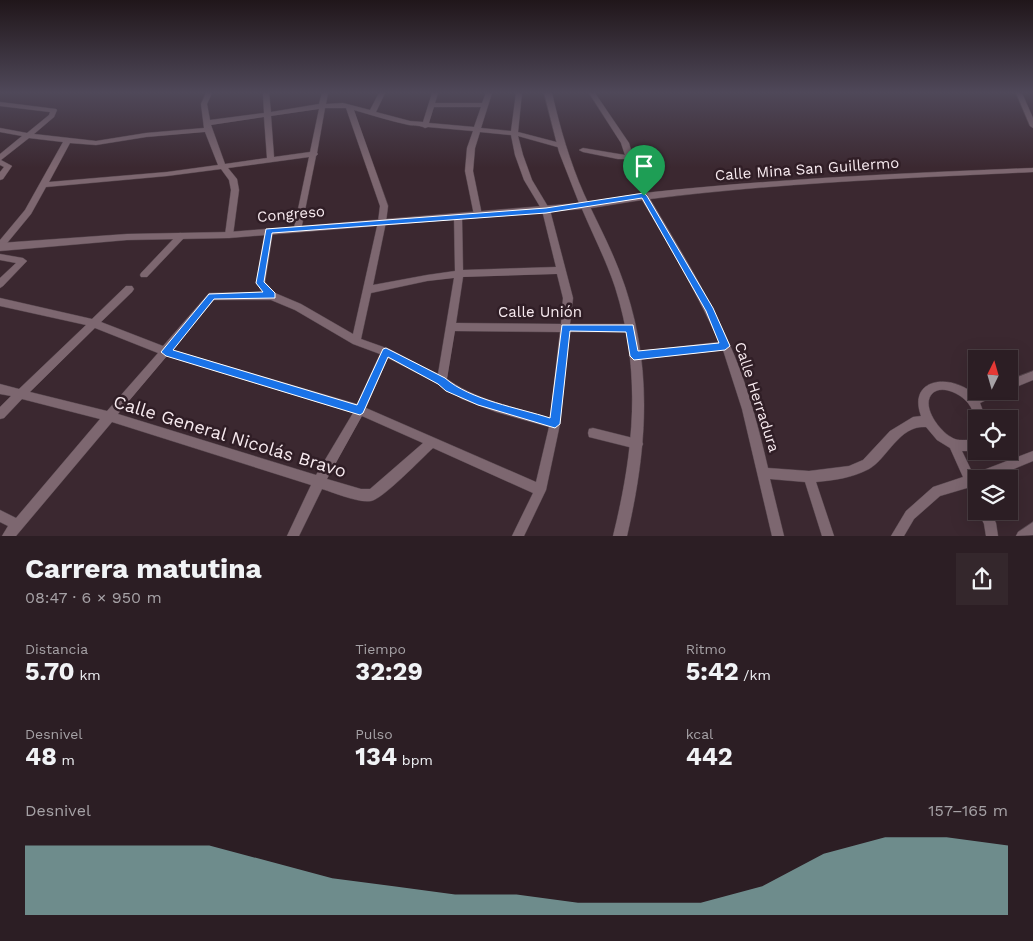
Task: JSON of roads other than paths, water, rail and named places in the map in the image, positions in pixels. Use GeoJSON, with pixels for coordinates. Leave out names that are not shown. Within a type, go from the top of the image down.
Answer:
{"type":"FeatureCollection","features":[{"type":"Feature","properties":{"kind":"street"},"geometry":{"type":"LineString","coordinates":[[0,158],[50,118]]}},
{"type":"Feature","properties":{"kind":"street"},"geometry":{"type":"LineString","coordinates":[[206,118],[207,127],[222,166],[233,179],[235,190],[229,234]]}},
{"type":"Feature","properties":{"kind":"street"},"geometry":{"type":"LineString","coordinates":[[0,130],[96,142],[207,127],[249,118]]}},
{"type":"Feature","properties":{"kind":"street"},"geometry":{"type":"LineString","coordinates":[[268,118],[271,160]]}},
{"type":"Feature","properties":{"kind":"street"},"geometry":{"type":"LineString","coordinates":[[298,228],[320,118]]}},
{"type":"Feature","properties":{"kind":"street"},"geometry":{"type":"LineString","coordinates":[[353,118],[384,206],[356,342]]}},
{"type":"Feature","properties":{"kind":"street"},"geometry":{"type":"LineString","coordinates":[[390,118],[425,126],[514,133],[561,146]]}},
{"type":"Feature","properties":{"kind":"street"},"geometry":{"type":"LineString","coordinates":[[425,126],[428,118]]}},
{"type":"Feature","properties":{"kind":"street"},"geometry":{"type":"LineString","coordinates":[[478,215],[468,171],[471,148],[481,118]]}},
{"type":"Feature","properties":{"kind":"street"},"geometry":{"type":"LineString","coordinates":[[515,118],[514,133],[528,180],[546,210],[568,298],[555,424],[540,490],[518,536]]}},
{"type":"Feature","properties":{"kind":"street"},"geometry":{"type":"LineString","coordinates":[[554,118],[561,146],[614,271],[630,328],[639,408],[628,502],[620,536]]}},
{"type":"Feature","properties":{"kind":"street"},"geometry":{"type":"LineString","coordinates":[[583,150],[603,152],[622,158],[629,157],[625,143],[609,118]]}},
{"type":"Feature","properties":{"kind":"street"},"geometry":{"type":"LineString","coordinates":[[0,246],[28,212],[68,140]]}},
{"type":"Feature","properties":{"kind":"street"},"geometry":{"type":"LineString","coordinates":[[42,185],[222,166],[314,154]]}},
{"type":"Feature","properties":{"kind":"street"},"geometry":{"type":"LineString","coordinates":[[0,162],[8,166],[0,177]]}},
{"type":"Feature","properties":{"kind":"street","name":"Calle Mina San Guillermo"},"geometry":{"type":"LineString","coordinates":[[585,206],[644,196],[796,180],[1033,170]]}},
{"type":"Feature","properties":{"kind":"street","name":"Calle Herradura"},"geometry":{"type":"LineString","coordinates":[[644,196],[710,310],[734,367],[765,473],[778,536]]}},
{"type":"Feature","properties":{"kind":"street","name":"Congreso"},"geometry":{"type":"LineString","coordinates":[[0,246],[127,237],[229,234],[585,206]]}},
{"type":"Feature","properties":{"kind":"street"},"geometry":{"type":"LineString","coordinates":[[442,381],[459,274],[458,217]]}},
{"type":"Feature","properties":{"kind":"street"},"geometry":{"type":"LineString","coordinates":[[268,231],[260,283],[272,296],[298,308],[356,342],[386,352],[442,381],[449,388],[481,401],[555,424]]}},
{"type":"Feature","properties":{"kind":"street"},"geometry":{"type":"LineString","coordinates":[[144,275],[181,236]]}},
{"type":"Feature","properties":{"kind":"street"},"geometry":{"type":"LineString","coordinates":[[0,257],[23,261],[0,284]]}},
{"type":"Feature","properties":{"kind":"street"},"geometry":{"type":"LineString","coordinates":[[367,290],[427,278],[459,274],[562,270]]}},
{"type":"Feature","properties":{"kind":"street"},"geometry":{"type":"LineString","coordinates":[[0,414],[129,289]]}},
{"type":"Feature","properties":{"kind":"street"},"geometry":{"type":"LineString","coordinates":[[8,536],[212,296],[272,296]]}},
{"type":"Feature","properties":{"kind":"street"},"geometry":{"type":"LineString","coordinates":[[0,302],[94,322],[166,352],[360,410],[540,490]]}},
{"type":"Feature","properties":{"kind":"street","name":"Calle Unión"},"geometry":{"type":"LineString","coordinates":[[451,327],[630,328]]}},
{"type":"Feature","properties":{"kind":"street"},"geometry":{"type":"LineString","coordinates":[[634,356],[725,346]]}},
{"type":"Feature","properties":{"kind":"street"},"geometry":{"type":"LineString","coordinates":[[293,536],[319,482],[360,410],[386,352]]}},
{"type":"Feature","properties":{"kind":"street"},"geometry":{"type":"LineString","coordinates":[[1018,382],[1033,375]]}},
{"type":"Feature","properties":{"kind":"street"},"geometry":{"type":"LineString","coordinates":[[968,446],[954,445],[940,438],[929,422],[923,402],[927,392],[936,386],[948,386],[964,392],[973,401],[977,410]]}},
{"type":"Feature","properties":{"kind":"street","name":"Calle General Nicolás Bravo"},"geometry":{"type":"LineString","coordinates":[[0,389],[111,417],[361,495],[371,495],[379,490],[432,442]]}},
{"type":"Feature","properties":{"kind":"street"},"geometry":{"type":"LineString","coordinates":[[765,473],[809,477],[850,472],[867,464],[894,435],[917,421],[929,422]]}},
{"type":"Feature","properties":{"kind":"street"},"geometry":{"type":"LineString","coordinates":[[593,433],[636,444]]}},
{"type":"Feature","properties":{"kind":"street"},"geometry":{"type":"LineString","coordinates":[[954,445],[968,476]]}},
{"type":"Feature","properties":{"kind":"street"},"geometry":{"type":"LineString","coordinates":[[998,470],[1033,456]]}},
{"type":"Feature","properties":{"kind":"street"},"geometry":{"type":"LineString","coordinates":[[809,477],[828,536]]}},
{"type":"Feature","properties":{"kind":"street"},"geometry":{"type":"LineString","coordinates":[[897,536],[910,515],[937,491],[968,482]]}},
{"type":"Feature","properties":{"kind":"street"},"geometry":{"type":"LineString","coordinates":[[0,516],[18,525]]}},
{"type":"Feature","properties":{"kind":"street"},"geometry":{"type":"LineString","coordinates":[[988,520],[992,536]]}},
{"type":"Feature","properties":{"kind":"street"},"geometry":{"type":"LineString","coordinates":[[1022,536],[1033,528]]}}]}
